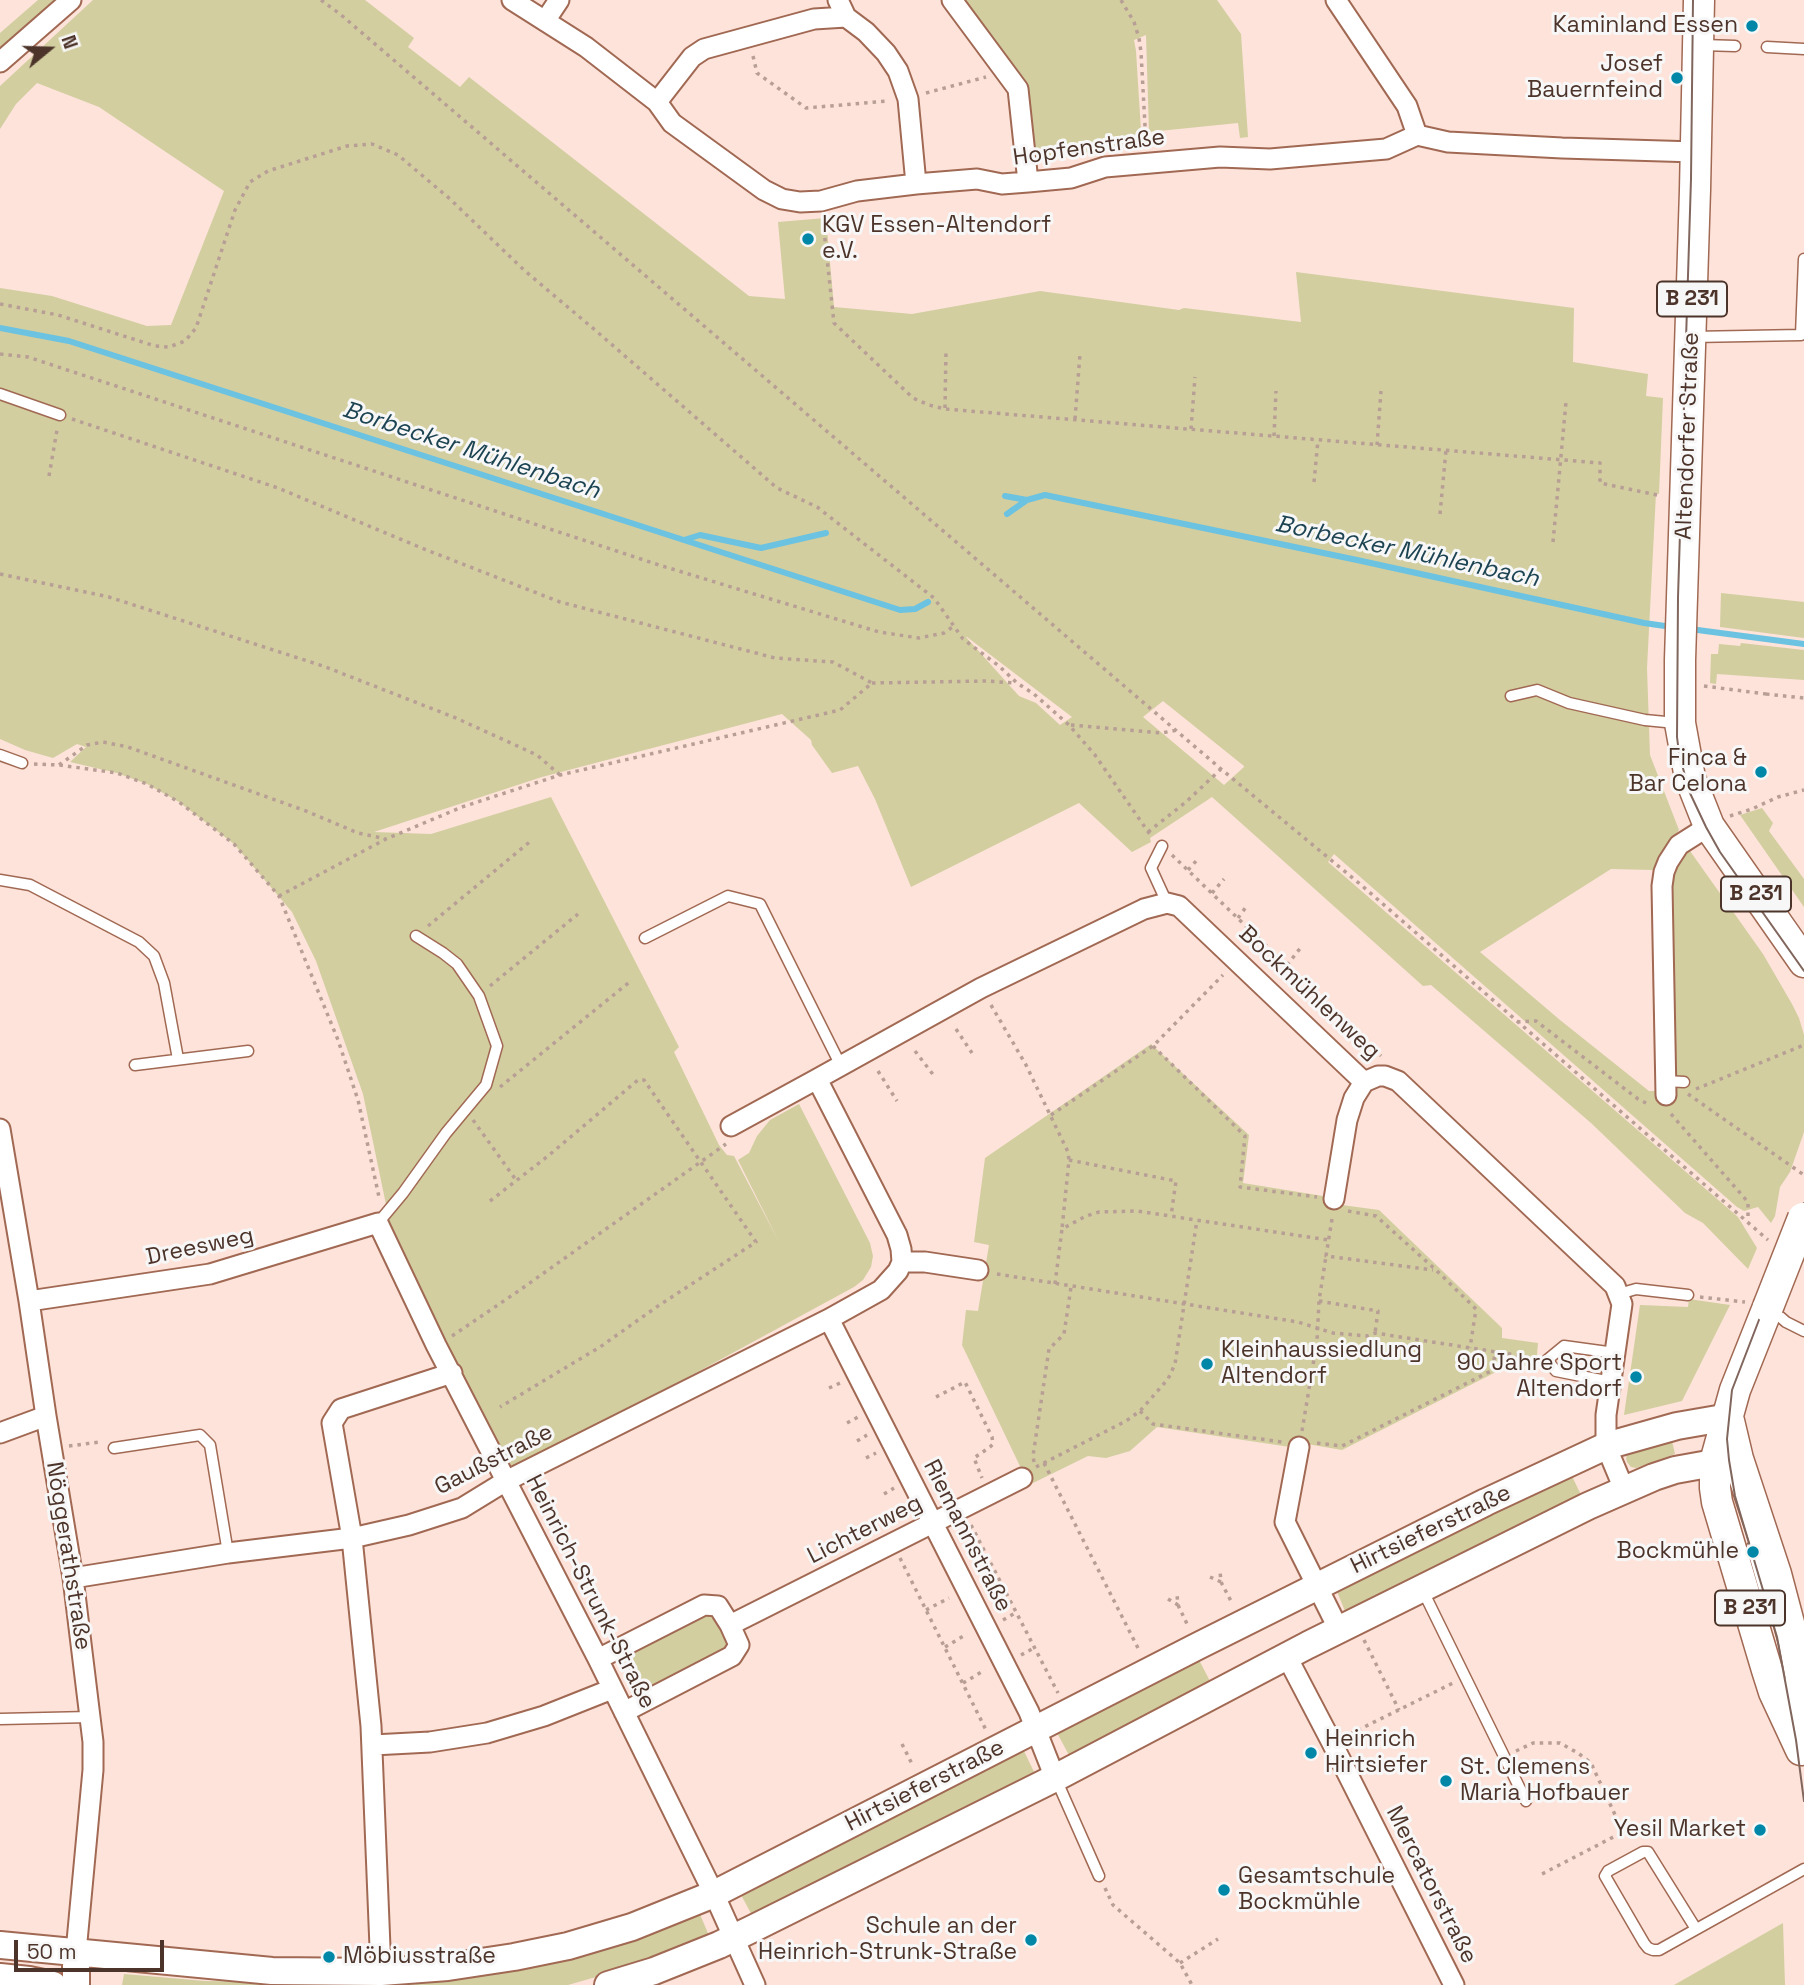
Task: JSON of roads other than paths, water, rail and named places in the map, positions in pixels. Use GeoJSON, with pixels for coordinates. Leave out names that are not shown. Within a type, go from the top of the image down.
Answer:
{"type":"FeatureCollection","features":[{"type":"Feature","properties":{"kind":"main road","name":"Altendorfer Straße"},"geometry":{"type":"LineString","coordinates":[[1699,0],[1680,723],[1690,778],[1709,825],[1804,962]]}},
{"type":"Feature","properties":{"kind":"main road","name":"B 231"},"geometry":{"type":"LineString","coordinates":[[1803,1760],[1767,1670],[1717,1502],[1714,1477],[1728,1463],[1728,1417],[1735,1390],[1804,1216]]}},
{"type":"Feature","properties":{"kind":"main road","name":"Hirtsieferstraße"},"geometry":{"type":"LineString","coordinates":[[0,1945],[272,1970],[381,1972],[448,1967],[514,1957],[568,1946],[632,1927],[714,1894],[1149,1671],[1486,1502],[1606,1446],[1677,1426],[1728,1417]]}},
{"type":"Feature","properties":{"kind":"main road","name":"Hirtsieferstraße"},"geometry":{"type":"LineString","coordinates":[[608,1985],[654,1971],[734,1938],[1055,1778],[1422,1588],[1624,1489],[1675,1470],[1728,1463]]}},
{"type":"Feature","properties":{"kind":"main road","name":"Nöggerathstraße"},"geometry":{"type":"LineString","coordinates":[[76,1952],[76,1985]]}},
{"type":"Feature","properties":{"kind":"main road"},"geometry":{"type":"LineString","coordinates":[[0,1977],[52,1985]]}},
{"type":"Feature","properties":{"kind":"street"},"geometry":{"type":"LineString","coordinates":[[0,62],[71,0]]}},
{"type":"Feature","properties":{"kind":"street","name":"Hopfenstraße"},"geometry":{"type":"LineString","coordinates":[[512,0],[586,47],[657,102],[672,123],[764,190],[782,199],[800,202],[821,201],[857,191],[916,184],[977,179],[1002,184],[1028,183],[1071,178],[1105,167],[1220,156],[1270,159],[1386,149],[1417,135]]}},
{"type":"Feature","properties":{"kind":"street"},"geometry":{"type":"LineString","coordinates":[[545,21],[559,0]]}},
{"type":"Feature","properties":{"kind":"street"},"geometry":{"type":"LineString","coordinates":[[953,0],[1018,89],[1028,183]]}},
{"type":"Feature","properties":{"kind":"street"},"geometry":{"type":"LineString","coordinates":[[1336,0],[1407,106],[1417,135],[1448,142],[1696,152]]}},
{"type":"Feature","properties":{"kind":"street"},"geometry":{"type":"LineString","coordinates":[[657,102],[692,57],[704,49],[842,9],[886,53],[898,71],[908,99],[916,184]]}},
{"type":"Feature","properties":{"kind":"street"},"geometry":{"type":"LineString","coordinates":[[1666,1091],[1662,886],[1664,872],[1679,845],[1709,825]]}},
{"type":"Feature","properties":{"kind":"street"},"geometry":{"type":"LineString","coordinates":[[731,1126],[981,988],[1144,909],[1167,903]]}},
{"type":"Feature","properties":{"kind":"street","name":"Bockmühlenweg"},"geometry":{"type":"LineString","coordinates":[[1167,903],[1179,906],[1364,1082],[1378,1076],[1398,1080],[1615,1286],[1619,1294]]}},
{"type":"Feature","properties":{"kind":"street"},"geometry":{"type":"LineString","coordinates":[[817,1079],[897,1235],[902,1262],[925,1262],[978,1270]]}},
{"type":"Feature","properties":{"kind":"street"},"geometry":{"type":"LineString","coordinates":[[1334,1199],[1347,1120],[1354,1098],[1364,1082]]}},
{"type":"Feature","properties":{"kind":"street","name":"Nöggerathstraße"},"geometry":{"type":"LineString","coordinates":[[0,1129],[73,1578],[93,1742],[93,1770],[76,1952]]}},
{"type":"Feature","properties":{"kind":"street","name":"Dreesweg"},"geometry":{"type":"LineString","coordinates":[[29,1301],[211,1275],[379,1214]]}},
{"type":"Feature","properties":{"kind":"street","name":"Heinrich-Strunk-Straße"},"geometry":{"type":"LineString","coordinates":[[379,1214],[452,1373],[598,1659],[714,1894],[755,1985]]}},
{"type":"Feature","properties":{"kind":"street","name":"Gaußstraße"},"geometry":{"type":"LineString","coordinates":[[73,1578],[228,1553],[352,1538],[409,1525],[462,1508],[506,1481],[829,1319],[881,1290],[898,1271],[902,1262]]}},
{"type":"Feature","properties":{"kind":"street"},"geometry":{"type":"LineString","coordinates":[[1619,1294],[1622,1304],[1606,1415],[1606,1446],[1624,1489]]}},
{"type":"Feature","properties":{"kind":"street","name":"Riemannstraße"},"geometry":{"type":"LineString","coordinates":[[829,1319],[1029,1712],[1055,1778]]}},
{"type":"Feature","properties":{"kind":"street"},"geometry":{"type":"LineString","coordinates":[[381,1972],[373,1745],[352,1538],[332,1423],[341,1409],[452,1373]]}},
{"type":"Feature","properties":{"kind":"street"},"geometry":{"type":"LineString","coordinates":[[0,1433],[46,1416]]}},
{"type":"Feature","properties":{"kind":"street"},"geometry":{"type":"LineString","coordinates":[[1300,1444],[1285,1522],[1318,1587],[1347,1626]]}},
{"type":"Feature","properties":{"kind":"street","name":"Lichterweg"},"geometry":{"type":"LineString","coordinates":[[730,1625],[988,1496],[1028,1473]]}},
{"type":"Feature","properties":{"kind":"street"},"geometry":{"type":"LineString","coordinates":[[598,1659],[704,1605],[718,1606],[730,1625],[739,1644],[732,1656],[624,1712]]}},
{"type":"Feature","properties":{"kind":"street","name":"Mercatorstraße"},"geometry":{"type":"LineString","coordinates":[[1287,1657],[1454,1985]]}},
{"type":"Feature","properties":{"kind":"street"},"geometry":{"type":"LineString","coordinates":[[373,1745],[429,1742],[487,1733],[544,1716],[612,1689]]}},
{"type":"Feature","properties":{"kind":"lane"},"geometry":{"type":"LineString","coordinates":[[1698,44],[1735,46]]}},
{"type":"Feature","properties":{"kind":"lane"},"geometry":{"type":"LineString","coordinates":[[1767,47],[1804,49]]}},
{"type":"Feature","properties":{"kind":"lane"},"geometry":{"type":"LineString","coordinates":[[1691,337],[1801,335],[1804,259]]}},
{"type":"Feature","properties":{"kind":"lane"},"geometry":{"type":"LineString","coordinates":[[0,394],[60,415]]}},
{"type":"Feature","properties":{"kind":"lane"},"geometry":{"type":"LineString","coordinates":[[1511,696],[1537,690],[1569,703],[1645,720],[1680,723]]}},
{"type":"Feature","properties":{"kind":"lane"},"geometry":{"type":"LineString","coordinates":[[0,755],[22,763]]}},
{"type":"Feature","properties":{"kind":"lane"},"geometry":{"type":"LineString","coordinates":[[1162,846],[1151,868],[1167,903]]}},
{"type":"Feature","properties":{"kind":"lane"},"geometry":{"type":"LineString","coordinates":[[0,880],[30,885],[139,943],[154,956],[164,983],[178,1059]]}},
{"type":"Feature","properties":{"kind":"lane"},"geometry":{"type":"LineString","coordinates":[[645,938],[728,897],[760,904],[841,1066]]}},
{"type":"Feature","properties":{"kind":"lane"},"geometry":{"type":"LineString","coordinates":[[379,1214],[403,1194],[446,1133],[481,1093],[486,1085],[497,1046],[479,996],[457,964],[416,936]]}},
{"type":"Feature","properties":{"kind":"lane"},"geometry":{"type":"LineString","coordinates":[[135,1065],[248,1051]]}},
{"type":"Feature","properties":{"kind":"lane"},"geometry":{"type":"LineString","coordinates":[[1619,1294],[1636,1289],[1688,1295]]}},
{"type":"Feature","properties":{"kind":"lane"},"geometry":{"type":"LineString","coordinates":[[1768,1307],[1786,1322],[1804,1331]]}},
{"type":"Feature","properties":{"kind":"lane"},"geometry":{"type":"LineString","coordinates":[[1611,1382],[1556,1371],[1547,1360],[1564,1346],[1616,1353]]}},
{"type":"Feature","properties":{"kind":"lane"},"geometry":{"type":"LineString","coordinates":[[114,1448],[200,1435],[210,1445],[228,1553]]}},
{"type":"Feature","properties":{"kind":"lane"},"geometry":{"type":"LineString","coordinates":[[1748,1536],[1774,1621]]}},
{"type":"Feature","properties":{"kind":"lane"},"geometry":{"type":"LineString","coordinates":[[1422,1588],[1526,1801]]}},
{"type":"Feature","properties":{"kind":"lane"},"geometry":{"type":"LineString","coordinates":[[1790,1701],[1803,1760]]}},
{"type":"Feature","properties":{"kind":"lane"},"geometry":{"type":"LineString","coordinates":[[0,1718],[90,1717]]}},
{"type":"Feature","properties":{"kind":"lane"},"geometry":{"type":"LineString","coordinates":[[1055,1778],[1099,1876]]}},
{"type":"Feature","properties":{"kind":"lane"},"geometry":{"type":"LineString","coordinates":[[1696,1928],[1648,1852],[1643,1852],[1608,1871],[1606,1879],[1648,1948],[1659,1950],[1804,1869]]}},
{"type":"Feature","properties":{"kind":"waterway","name":"Borbecker Mühlenbach"},"geometry":{"type":"LineString","coordinates":[[0,328],[69,341],[900,610],[915,609],[928,602]]}},
{"type":"Feature","properties":{"kind":"waterway","name":"Borbecker Mühlenbach"},"geometry":{"type":"LineString","coordinates":[[1007,514],[1027,500],[1045,495],[1672,627]]}},
{"type":"Feature","properties":{"kind":"waterway"},"geometry":{"type":"LineString","coordinates":[[1005,496],[1027,500]]}},
{"type":"Feature","properties":{"kind":"waterway"},"geometry":{"type":"LineString","coordinates":[[684,540],[700,535],[761,548],[826,533]]}},
{"type":"Feature","properties":{"kind":"waterway","name":"Borbecker Mühlenbach"},"geometry":{"type":"LineString","coordinates":[[1690,629],[1804,644]]}},
{"type":"Feature","properties":{"kind":"tram line"},"geometry":{"type":"LineString","coordinates":[[1693,0],[1677,737],[1689,791],[1706,827],[1720,852],[1804,971]]}},
{"type":"Feature","properties":{"kind":"tram line"},"geometry":{"type":"LineString","coordinates":[[1804,1203],[1732,1390],[1727,1439],[1735,1496],[1777,1637],[1804,1801]]}},
{"type":"Feature","properties":{"kind":"place","name":"Kaminland Essen"},"geometry":{"type":"Point","coordinates":[1752,26]}},
{"type":"Feature","properties":{"kind":"place","name":"Josef Bauernfeind"},"geometry":{"type":"Point","coordinates":[1677,78]}},
{"type":"Feature","properties":{"kind":"place","name":"KGV Essen-Altendorf e.V."},"geometry":{"type":"Point","coordinates":[808,239]}},
{"type":"Feature","properties":{"kind":"place","name":"Finca & Bar Celona"},"geometry":{"type":"Point","coordinates":[1761,772]}},
{"type":"Feature","properties":{"kind":"place","name":"Kleinhaussiedlung Altendorf"},"geometry":{"type":"Point","coordinates":[1207,1364]}},
{"type":"Feature","properties":{"kind":"place","name":"90 Jahre Sport Altendorf"},"geometry":{"type":"Point","coordinates":[1636,1377]}},
{"type":"Feature","properties":{"kind":"place","name":"Bockmühle"},"geometry":{"type":"Point","coordinates":[1753,1552]}},
{"type":"Feature","properties":{"kind":"place","name":"Heinrich Hirtsiefer"},"geometry":{"type":"Point","coordinates":[1311,1753]}},
{"type":"Feature","properties":{"kind":"place","name":"St. Clemens Maria Hofbauer"},"geometry":{"type":"Point","coordinates":[1446,1781]}},
{"type":"Feature","properties":{"kind":"place","name":"Yesil Market"},"geometry":{"type":"Point","coordinates":[1760,1830]}},
{"type":"Feature","properties":{"kind":"place","name":"Gesamtschule Bockmühle"},"geometry":{"type":"Point","coordinates":[1224,1890]}},
{"type":"Feature","properties":{"kind":"place","name":"Schule an der Heinrich-Strunk-Straße"},"geometry":{"type":"Point","coordinates":[1031,1940]}},
{"type":"Feature","properties":{"kind":"place","name":"Möbiusstraße"},"geometry":{"type":"Point","coordinates":[329,1957]}}]}
